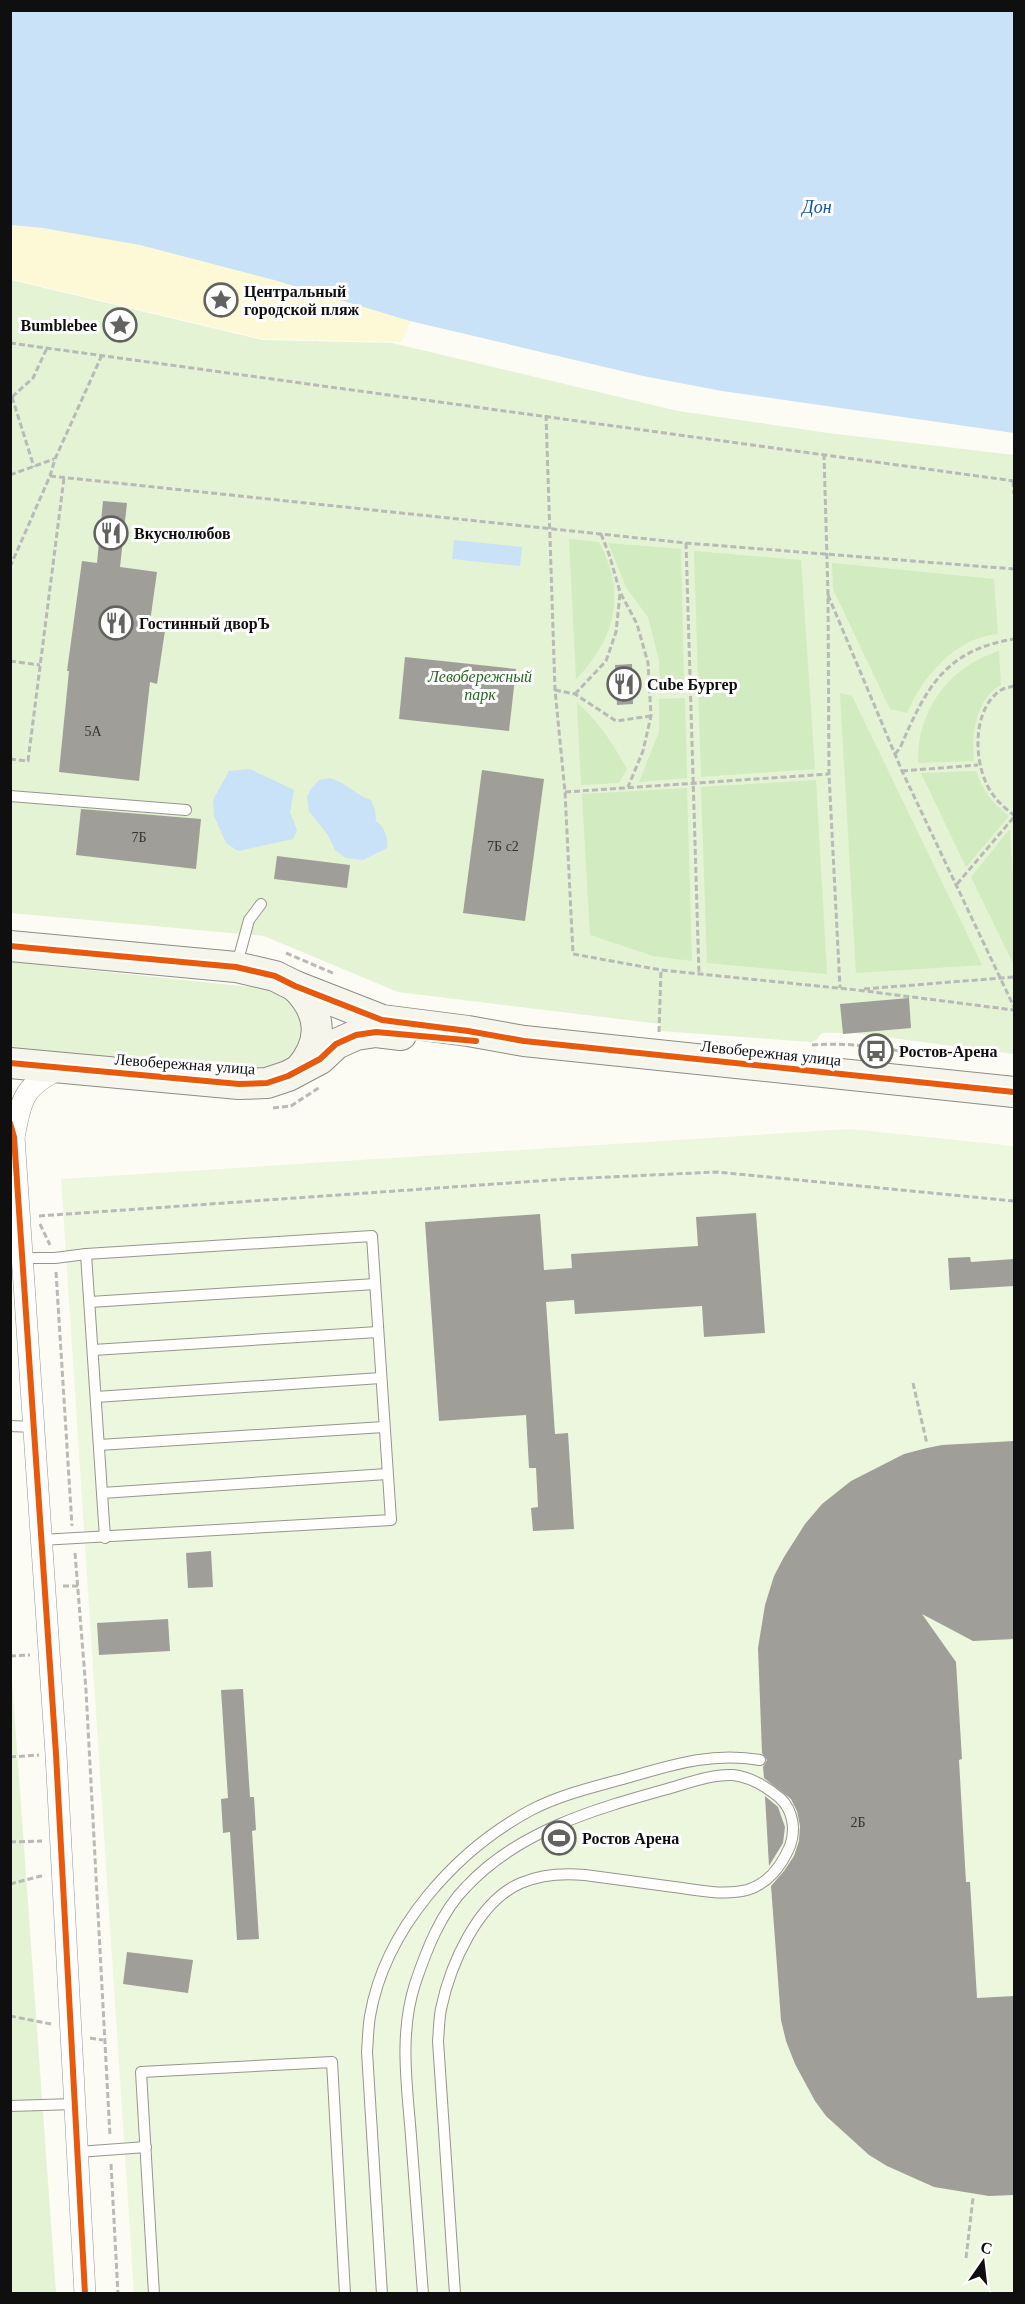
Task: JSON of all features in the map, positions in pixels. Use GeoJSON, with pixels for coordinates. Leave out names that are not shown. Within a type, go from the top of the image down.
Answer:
{"type":"FeatureCollection","features":[{"type":"Feature","properties":{"kind":"main road","name":"Левобережная улица"},"geometry":{"type":"LineString","coordinates":[[10,946],[236,967],[275,976],[382,1020],[468,1030],[524,1041],[1014,1092]]}},
{"type":"Feature","properties":{"kind":"main road"},"geometry":{"type":"LineString","coordinates":[[295,986],[305,995],[312,1007],[316,1027],[314,1047],[308,1059],[312,1076]]}},
{"type":"Feature","properties":{"kind":"main road","name":"Левобережная улица"},"geometry":{"type":"LineString","coordinates":[[10,1063],[239,1084],[267,1083],[288,1076],[312,1076],[320,1059],[336,1044],[356,1035],[376,1032],[468,1041],[524,1041]]}},
{"type":"Feature","properties":{"kind":"street"},"geometry":{"type":"LineString","coordinates":[[61,1068],[32,1087],[21,1102],[12,1130],[22,1258],[19,1308],[34,1427],[56,1754],[85,2294]]}},
{"type":"Feature","properties":{"kind":"lane"},"geometry":{"type":"LineString","coordinates":[[10,796],[186,810]]}},
{"type":"Feature","properties":{"kind":"lane"},"geometry":{"type":"LineString","coordinates":[[236,967],[249,920],[261,904]]}},
{"type":"Feature","properties":{"kind":"lane"},"geometry":{"type":"LineString","coordinates":[[22,1258],[55,1258],[86,1254],[372,1236],[391,1520],[41,1540]]}},
{"type":"Feature","properties":{"kind":"lane"},"geometry":{"type":"LineString","coordinates":[[86,1254],[105,1538]]}},
{"type":"Feature","properties":{"kind":"lane"},"geometry":{"type":"LineString","coordinates":[[90,1302],[375,1284]]}},
{"type":"Feature","properties":{"kind":"lane"},"geometry":{"type":"LineString","coordinates":[[93,1350],[378,1332]]}},
{"type":"Feature","properties":{"kind":"lane"},"geometry":{"type":"LineString","coordinates":[[96,1397],[381,1378]]}},
{"type":"Feature","properties":{"kind":"lane"},"geometry":{"type":"LineString","coordinates":[[10,1426],[34,1427]]}},
{"type":"Feature","properties":{"kind":"lane"},"geometry":{"type":"LineString","coordinates":[[99,1445],[384,1426]]}},
{"type":"Feature","properties":{"kind":"lane"},"geometry":{"type":"LineString","coordinates":[[102,1492],[387,1474]]}},
{"type":"Feature","properties":{"kind":"lane"},"geometry":{"type":"LineString","coordinates":[[382,2294],[367,2052],[370,2015],[385,1969],[402,1933],[428,1894],[463,1856],[532,1809],[579,1791],[700,1758],[737,1756],[760,1760]]}},
{"type":"Feature","properties":{"kind":"lane"},"geometry":{"type":"LineString","coordinates":[[423,2294],[404,2049],[415,1986],[429,1949],[449,1908],[465,1887],[495,1860],[531,1837],[581,1816],[716,1776],[735,1775],[764,1786],[786,1804],[791,1813],[794,1835],[783,1860],[762,1883],[749,1889],[713,1892],[585,1875],[543,1876],[520,1883],[502,1894],[482,1916],[465,1941],[450,1977],[441,2009],[438,2041],[455,2294]]}},
{"type":"Feature","properties":{"kind":"lane"},"geometry":{"type":"LineString","coordinates":[[154,2294],[141,2072],[332,2062],[345,2294]]}},
{"type":"Feature","properties":{"kind":"lane"},"geometry":{"type":"LineString","coordinates":[[10,2106],[75,2104]]}},
{"type":"Feature","properties":{"kind":"lane"},"geometry":{"type":"LineString","coordinates":[[78,2152],[146,2147]]}},
{"type":"Feature","properties":{"kind":"path"},"geometry":{"type":"LineString","coordinates":[[10,343],[1014,481],[1014,494]]}},
{"type":"Feature","properties":{"kind":"path"},"geometry":{"type":"LineString","coordinates":[[34,466],[11,397],[33,378],[47,348]]}},
{"type":"Feature","properties":{"kind":"path"},"geometry":{"type":"LineString","coordinates":[[10,567],[102,355]]}},
{"type":"Feature","properties":{"kind":"path"},"geometry":{"type":"LineString","coordinates":[[546,415],[555,690],[565,792],[573,954],[699,975],[1014,1008],[1002,978],[902,771],[828,594]]}},
{"type":"Feature","properties":{"kind":"path"},"geometry":{"type":"LineString","coordinates":[[824,454],[828,594],[829,774],[840,988]]}},
{"type":"Feature","properties":{"kind":"path"},"geometry":{"type":"LineString","coordinates":[[10,475],[55,459]]}},
{"type":"Feature","properties":{"kind":"path"},"geometry":{"type":"LineString","coordinates":[[50,476],[686,543],[1014,569]]}},
{"type":"Feature","properties":{"kind":"path"},"geometry":{"type":"LineString","coordinates":[[10,759],[28,761],[64,478]]}},
{"type":"Feature","properties":{"kind":"path"},"geometry":{"type":"LineString","coordinates":[[601,534],[620,592],[637,624],[648,663],[651,717],[643,751],[628,787]]}},
{"type":"Feature","properties":{"kind":"path"},"geometry":{"type":"LineString","coordinates":[[686,543],[699,975]]}},
{"type":"Feature","properties":{"kind":"path"},"geometry":{"type":"LineString","coordinates":[[575,694],[606,661],[616,632],[620,592]]}},
{"type":"Feature","properties":{"kind":"path"},"geometry":{"type":"LineString","coordinates":[[895,754],[900,748],[922,699],[945,670],[976,648],[1014,639]]}},
{"type":"Feature","properties":{"kind":"path"},"geometry":{"type":"LineString","coordinates":[[10,662],[40,665]]}},
{"type":"Feature","properties":{"kind":"path"},"geometry":{"type":"LineString","coordinates":[[957,885],[1014,816],[993,796],[979,765],[978,743],[984,715],[994,697],[1002,690],[1014,686]]}},
{"type":"Feature","properties":{"kind":"path"},"geometry":{"type":"LineString","coordinates":[[555,690],[575,694],[616,721],[651,717]]}},
{"type":"Feature","properties":{"kind":"path"},"geometry":{"type":"LineString","coordinates":[[650,691],[690,691]]}},
{"type":"Feature","properties":{"kind":"path"},"geometry":{"type":"LineString","coordinates":[[902,771],[979,765]]}},
{"type":"Feature","properties":{"kind":"path"},"geometry":{"type":"LineString","coordinates":[[565,792],[829,774]]}},
{"type":"Feature","properties":{"kind":"path"},"geometry":{"type":"LineString","coordinates":[[282,952],[343,977]]}},
{"type":"Feature","properties":{"kind":"path"},"geometry":{"type":"LineString","coordinates":[[659,1034],[661,970]]}},
{"type":"Feature","properties":{"kind":"path"},"geometry":{"type":"LineString","coordinates":[[857,990],[1014,977]]}},
{"type":"Feature","properties":{"kind":"path"},"geometry":{"type":"LineString","coordinates":[[811,1045],[841,1043],[894,1049],[940,1060]]}},
{"type":"Feature","properties":{"kind":"path"},"geometry":{"type":"LineString","coordinates":[[268,1108],[291,1106],[318,1091],[312,1076]]}},
{"type":"Feature","properties":{"kind":"path"},"geometry":{"type":"LineString","coordinates":[[118,2294],[86,1690],[79,1586],[73,1539],[55,1258],[37,1216],[566,1179],[717,1172],[1014,1200]]}},
{"type":"Feature","properties":{"kind":"path"},"geometry":{"type":"LineString","coordinates":[[913,1383],[927,1444]]}},
{"type":"Feature","properties":{"kind":"path"},"geometry":{"type":"LineString","coordinates":[[10,1758],[56,1754]]}},
{"type":"Feature","properties":{"kind":"path"},"geometry":{"type":"LineString","coordinates":[[10,1842],[61,1838]]}},
{"type":"Feature","properties":{"kind":"path"},"geometry":{"type":"LineString","coordinates":[[10,1884],[62,1873]]}},
{"type":"Feature","properties":{"kind":"path"},"geometry":{"type":"LineString","coordinates":[[966,2258],[973,2198]]}},
{"type":"Feature","properties":{"kind":"green space","name":"Левобережный парк"},"geometry":{"type":"Polygon","coordinates":[[[11,280],[262,340],[392,343],[678,411],[828,433],[1014,455],[1014,1054],[854,1033],[822,1033],[811,1042],[660,1031],[660,1024],[398,992],[264,936],[11,913],[11,280]]]}},
{"type":"Feature","properties":{"kind":"green space"},"geometry":{"type":"Polygon","coordinates":[[[569,539],[599,542],[608,561],[613,580],[614,598],[613,615],[608,632],[600,648],[576,679],[569,539]]]}},
{"type":"Feature","properties":{"kind":"green space"},"geometry":{"type":"Polygon","coordinates":[[[608,543],[681,549],[684,684],[660,685],[659,660],[648,617],[627,589],[608,543]]]}},
{"type":"Feature","properties":{"kind":"green space"},"geometry":{"type":"Polygon","coordinates":[[[694,551],[801,560],[815,769],[701,777],[694,551]]]}},
{"type":"Feature","properties":{"kind":"green space"},"geometry":{"type":"Polygon","coordinates":[[[832,563],[994,579],[998,634],[968,643],[942,661],[913,699],[907,713],[890,709],[833,589],[832,563]]]}},
{"type":"Feature","properties":{"kind":"green space"},"geometry":{"type":"Polygon","coordinates":[[[999,651],[1001,685],[986,699],[977,718],[973,740],[974,761],[918,763],[923,726],[939,694],[965,668],[999,651]]]}},
{"type":"Feature","properties":{"kind":"green space"},"geometry":{"type":"Polygon","coordinates":[[[840,693],[852,696],[982,965],[856,973],[840,693]]]}},
{"type":"Feature","properties":{"kind":"green space"},"geometry":{"type":"Polygon","coordinates":[[[685,698],[687,778],[639,782],[659,732],[659,699],[685,698]]]}},
{"type":"Feature","properties":{"kind":"green space"},"geometry":{"type":"Polygon","coordinates":[[[577,703],[605,734],[627,769],[619,783],[581,785],[577,703]]]}},
{"type":"Feature","properties":{"kind":"green space"},"geometry":{"type":"Polygon","coordinates":[[[976,771],[989,796],[1009,816],[966,867],[921,773],[976,771]]]}},
{"type":"Feature","properties":{"kind":"green space"},"geometry":{"type":"Polygon","coordinates":[[[816,780],[827,974],[707,963],[701,787],[816,780]]]}},
{"type":"Feature","properties":{"kind":"green space"},"geometry":{"type":"Polygon","coordinates":[[[687,788],[692,961],[653,956],[590,935],[582,794],[687,788]]]}},
{"type":"Feature","properties":{"kind":"green space"},"geometry":{"type":"Polygon","coordinates":[[[1010,829],[1014,903],[1013,963],[971,877],[1010,829]]]}},
{"type":"Feature","properties":{"kind":"green space"},"geometry":{"type":"Polygon","coordinates":[[[11,962],[260,988],[283,996],[296,1008],[300,1015],[305,1048],[275,1076],[11,1048],[11,962]]]}},
{"type":"Feature","properties":{"kind":"green space","name":"Ростов Арена"},"geometry":{"type":"Polygon","coordinates":[[[850,1129],[1014,1146],[1014,2293],[134,2293],[61,1179],[850,1129]]]}},
{"type":"Feature","properties":{"kind":"green space"},"geometry":{"type":"Polygon","coordinates":[[[11,1667],[56,2293],[11,2293],[11,1667]]]}},
{"type":"Feature","properties":{"kind":"sand","name":"Центральный городской пляж"},"geometry":{"type":"Polygon","coordinates":[[[11,225],[112,239],[212,262],[410,321],[402,342],[263,339],[11,279],[11,225]]]}},
{"type":"Feature","properties":{"kind":"water","name":"Дон"},"geometry":{"type":"Polygon","coordinates":[[[10,11],[1014,11],[1014,433],[722,391],[643,376],[410,321],[274,280],[140,245],[43,228],[11,225],[10,11]]]}},
{"type":"Feature","properties":{"kind":"water"},"geometry":{"type":"Polygon","coordinates":[[[454,540],[522,547],[520,566],[452,559],[454,540]]]}},
{"type":"Feature","properties":{"kind":"water"},"geometry":{"type":"Polygon","coordinates":[[[250,769],[294,790],[290,812],[297,830],[293,839],[238,851],[226,843],[214,816],[213,800],[229,771],[250,769]]]}},
{"type":"Feature","properties":{"kind":"water"},"geometry":{"type":"Polygon","coordinates":[[[330,778],[371,800],[376,821],[385,833],[387,848],[363,860],[346,858],[335,850],[328,835],[309,811],[307,797],[319,780],[330,778]]]}},
{"type":"Feature","properties":{"kind":"building"},"geometry":{"type":"Polygon","coordinates":[[[103,501],[127,503],[120,567],[157,572],[150,622],[166,624],[157,684],[150,682],[139,781],[59,772],[69,671],[67,671],[82,561],[97,563],[103,501]]]}},
{"type":"Feature","properties":{"kind":"building"},"geometry":{"type":"Polygon","coordinates":[[[405,657],[516,669],[509,731],[399,719],[405,657]]]}},
{"type":"Feature","properties":{"kind":"building","name":"Cube Бургер"},"geometry":{"type":"Polygon","coordinates":[[[632,664],[633,704],[617,705],[615,665],[632,664]]]}},
{"type":"Feature","properties":{"kind":"building"},"geometry":{"type":"Polygon","coordinates":[[[482,770],[544,779],[525,921],[463,913],[482,770]]]}},
{"type":"Feature","properties":{"kind":"building"},"geometry":{"type":"Polygon","coordinates":[[[81,809],[201,819],[196,869],[76,855],[81,809]]]}},
{"type":"Feature","properties":{"kind":"building"},"geometry":{"type":"Polygon","coordinates":[[[277,856],[350,865],[347,888],[274,879],[277,856]]]}},
{"type":"Feature","properties":{"kind":"building"},"geometry":{"type":"Polygon","coordinates":[[[909,998],[911,1028],[843,1034],[840,1004],[909,998]]]}},
{"type":"Feature","properties":{"kind":"building"},"geometry":{"type":"Polygon","coordinates":[[[756,1213],[765,1333],[704,1337],[702,1306],[575,1314],[574,1300],[546,1302],[555,1434],[568,1433],[574,1529],[533,1531],[531,1508],[538,1507],[536,1468],[529,1468],[526,1415],[439,1421],[425,1222],[540,1214],[544,1270],[572,1268],[571,1254],[698,1246],[696,1217],[756,1213]]]}},
{"type":"Feature","properties":{"kind":"building"},"geometry":{"type":"Polygon","coordinates":[[[970,1257],[971,1262],[1014,1259],[1014,1286],[950,1290],[948,1258],[970,1257]]]}},
{"type":"Feature","properties":{"kind":"building"},"geometry":{"type":"Polygon","coordinates":[[[1014,1441],[1014,1639],[973,1641],[922,1614],[956,1662],[966,1882],[970,1882],[977,1998],[1014,1996],[1014,2195],[989,2196],[934,2187],[887,2166],[869,2155],[826,2116],[795,2064],[781,2020],[771,1886],[794,1856],[799,1841],[800,1826],[797,1811],[791,1799],[764,1778],[763,1767],[767,1760],[762,1753],[758,1648],[765,1605],[774,1576],[805,1524],[822,1504],[851,1481],[904,1454],[942,1445],[1014,1441]]]}},
{"type":"Feature","properties":{"kind":"building"},"geometry":{"type":"Polygon","coordinates":[[[211,1551],[213,1587],[188,1588],[186,1553],[211,1551]]]}},
{"type":"Feature","properties":{"kind":"building"},"geometry":{"type":"Polygon","coordinates":[[[168,1619],[170,1651],[99,1655],[97,1623],[168,1619]]]}},
{"type":"Feature","properties":{"kind":"building"},"geometry":{"type":"Polygon","coordinates":[[[243,1689],[250,1797],[254,1797],[256,1830],[252,1831],[259,1939],[237,1940],[230,1832],[223,1833],[221,1799],[228,1798],[221,1690],[243,1689]]]}},
{"type":"Feature","properties":{"kind":"building"},"geometry":{"type":"Polygon","coordinates":[[[765,1796],[778,1807],[785,1827],[783,1843],[769,1866],[765,1796]]]}},
{"type":"Feature","properties":{"kind":"building"},"geometry":{"type":"Polygon","coordinates":[[[127,1952],[193,1960],[188,1993],[123,1984],[127,1952]]]}},
{"type":"Feature","properties":{"kind":"cycle path"},"geometry":{"type":"LineString","coordinates":[[10,946],[236,967],[275,976],[382,1020],[524,1041],[1014,1092]]}},
{"type":"Feature","properties":{"kind":"cycle path"},"geometry":{"type":"LineString","coordinates":[[10,1063],[239,1084],[267,1083],[288,1076],[320,1059],[336,1044],[356,1035],[376,1032],[476,1041]]}},
{"type":"Feature","properties":{"kind":"cycle path"},"geometry":{"type":"LineString","coordinates":[[10,1123],[14,1137],[56,1754],[85,2294]]}},
{"type":"Feature","properties":{"kind":"place","name":"Центральный городской пляж"},"geometry":{"type":"Point","coordinates":[221,300]}},
{"type":"Feature","properties":{"kind":"place","name":"Bumblebee"},"geometry":{"type":"Point","coordinates":[120,325]}},
{"type":"Feature","properties":{"kind":"place","name":"Вкуснолюбов"},"geometry":{"type":"Point","coordinates":[111,533]}},
{"type":"Feature","properties":{"kind":"place","name":"Гостинный дворЪ"},"geometry":{"type":"Point","coordinates":[116,623]}},
{"type":"Feature","properties":{"kind":"place","name":"Cube Бургер"},"geometry":{"type":"Point","coordinates":[624,684]}},
{"type":"Feature","properties":{"kind":"place","name":"Ростов-Арена"},"geometry":{"type":"Point","coordinates":[876,1051]}},
{"type":"Feature","properties":{"kind":"place","name":"Ростов Арена"},"geometry":{"type":"Point","coordinates":[559,1838]}}]}
